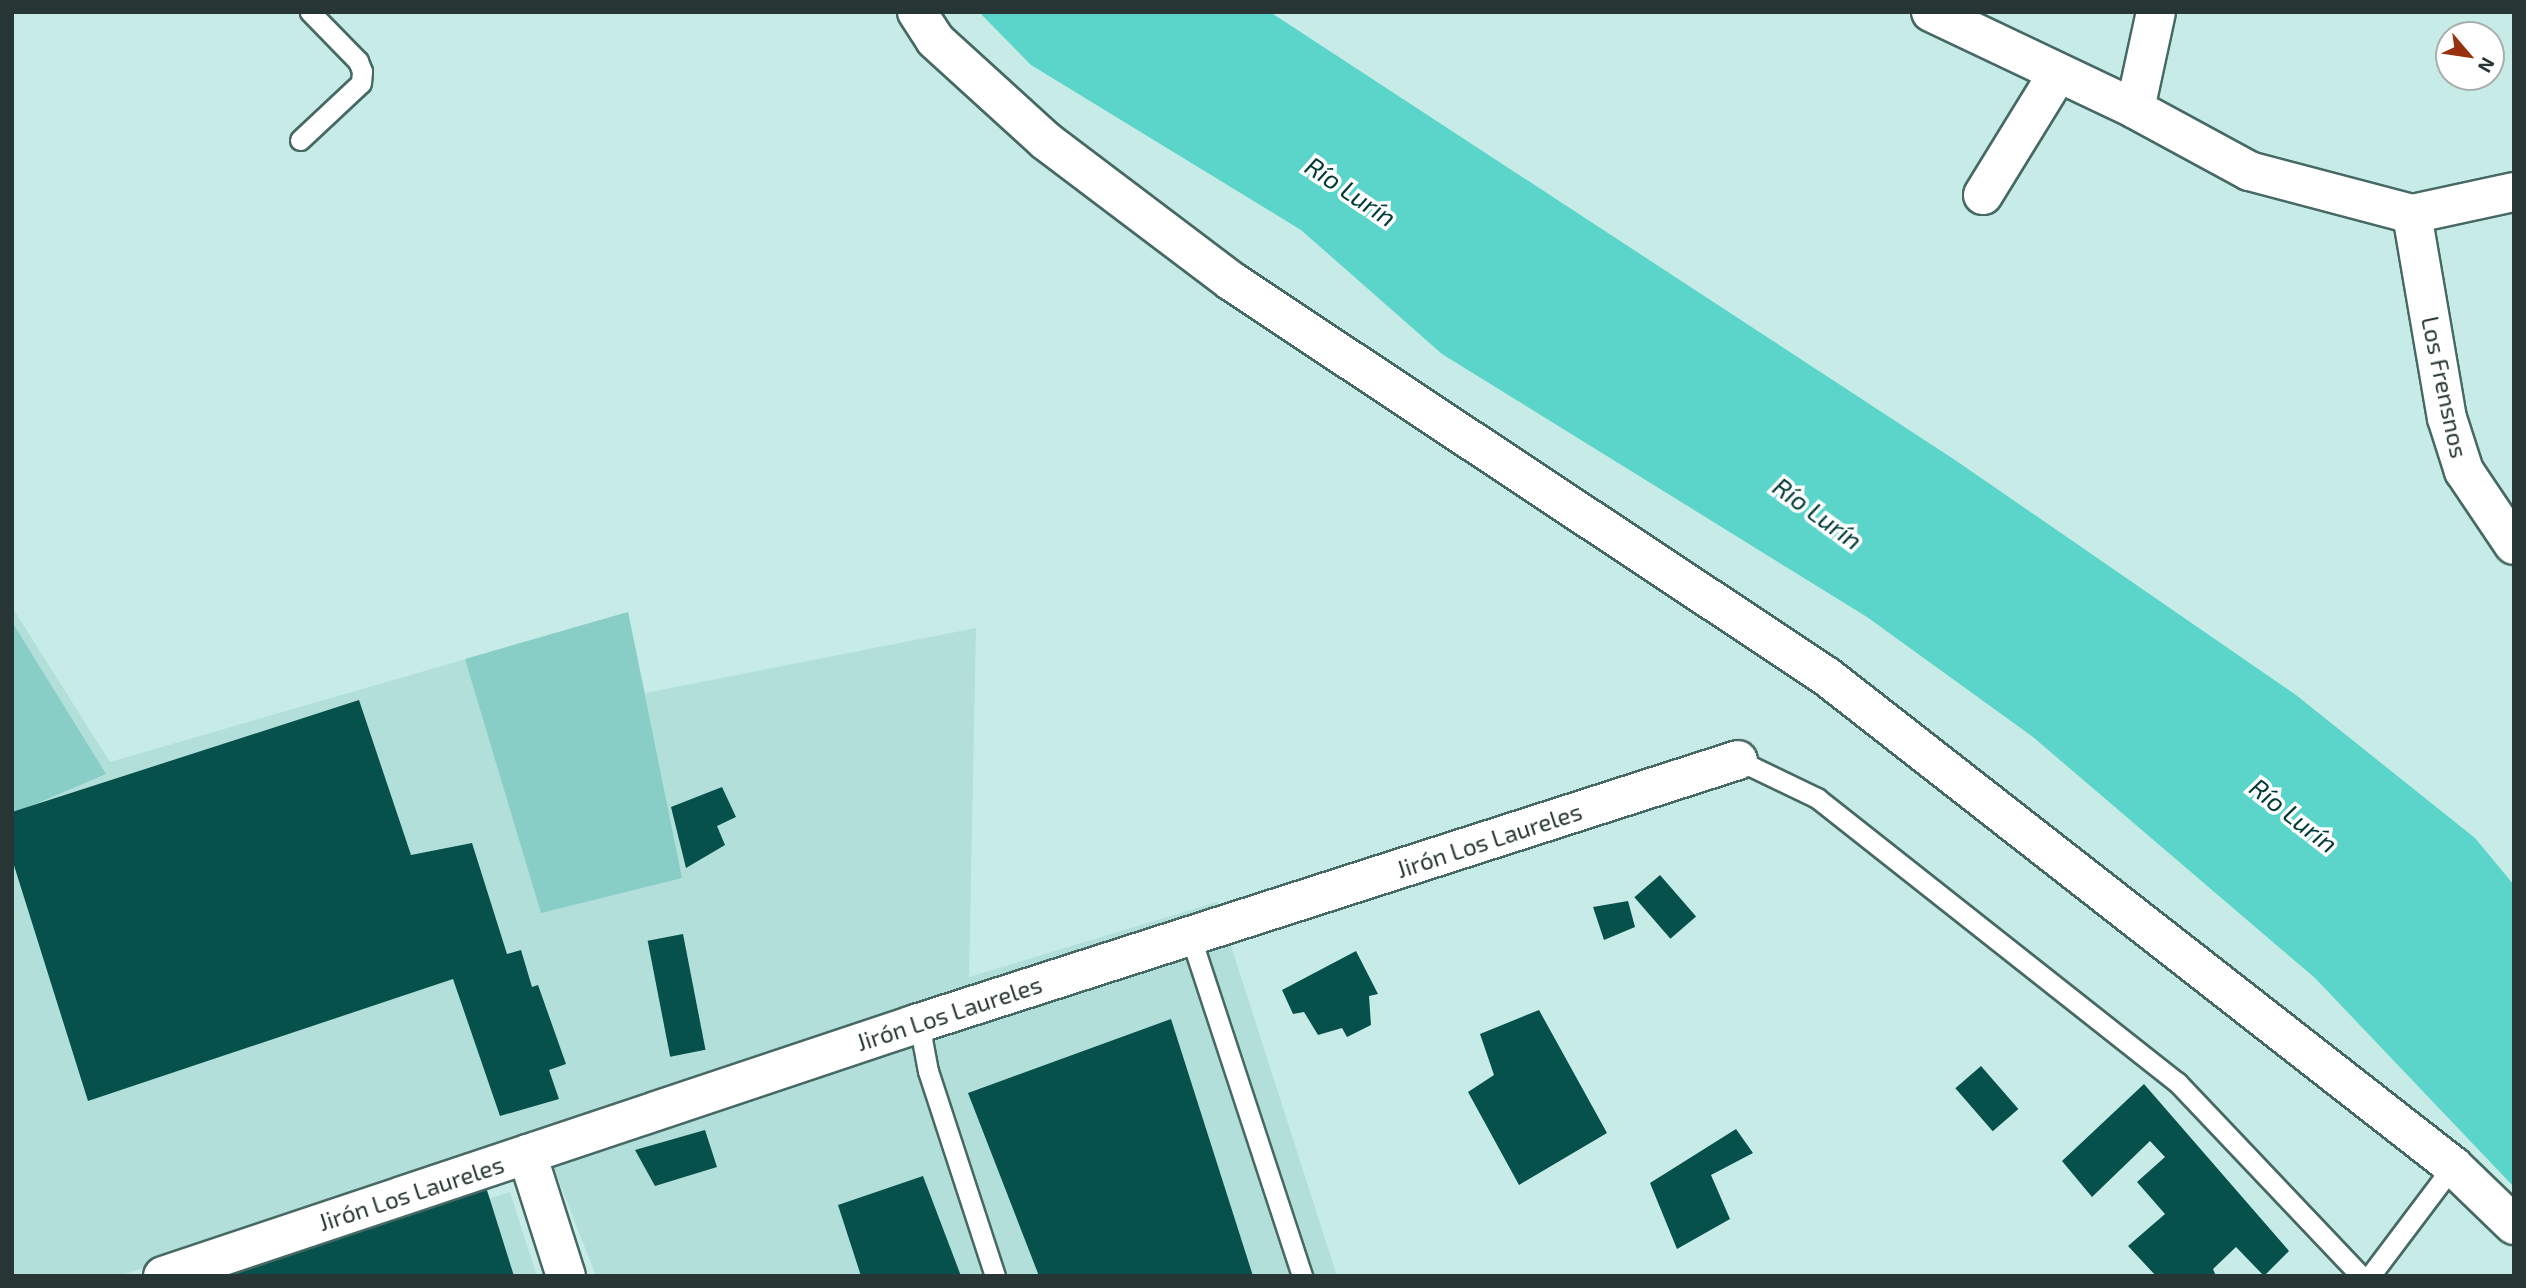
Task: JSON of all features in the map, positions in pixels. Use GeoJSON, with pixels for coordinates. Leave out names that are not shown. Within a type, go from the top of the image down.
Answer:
{"type":"FeatureCollection","features":[{"type":"Feature","properties":{"kind":"street"},"geometry":{"type":"LineString","coordinates":[[917,12],[935,40],[1046,141],[1188,248],[1516,473],[1826,676],[2453,1166],[2514,1225]]}},
{"type":"Feature","properties":{"kind":"street"},"geometry":{"type":"LineString","coordinates":[[1931,12],[2135,109],[2249,171],[2412,214],[2514,192]]}},
{"type":"Feature","properties":{"kind":"street"},"geometry":{"type":"LineString","coordinates":[[2135,109],[2156,12]]}},
{"type":"Feature","properties":{"kind":"street"},"geometry":{"type":"LineString","coordinates":[[1983,195],[2058,73]]}},
{"type":"Feature","properties":{"kind":"street","name":"Los Frensnos"},"geometry":{"type":"LineString","coordinates":[[2412,214],[2447,418],[2464,471],[2514,545]]}},
{"type":"Feature","properties":{"kind":"street","name":"Jirón Los Laureles"},"geometry":{"type":"LineString","coordinates":[[163,1276],[919,1023],[1738,760]]}},
{"type":"Feature","properties":{"kind":"street"},"geometry":{"type":"LineString","coordinates":[[527,1154],[566,1276]]}},
{"type":"Feature","properties":{"kind":"lane"},"geometry":{"type":"LineString","coordinates":[[300,140],[361,83],[362,71],[358,61],[310,12]]}},
{"type":"Feature","properties":{"kind":"lane"},"geometry":{"type":"LineString","coordinates":[[1738,760],[1817,798],[2177,1082],[2361,1276]]}},
{"type":"Feature","properties":{"kind":"lane"},"geometry":{"type":"LineString","coordinates":[[1190,935],[1302,1276]]}},
{"type":"Feature","properties":{"kind":"lane"},"geometry":{"type":"LineString","coordinates":[[919,1023],[928,1071],[995,1276]]}},
{"type":"Feature","properties":{"kind":"lane"},"geometry":{"type":"LineString","coordinates":[[2370,1276],[2453,1166]]}},
{"type":"Feature","properties":{"kind":"shaded area"},"geometry":{"type":"Polygon","coordinates":[[[12,607],[110,762],[628,612],[645,693],[976,628],[969,977],[1217,902],[1337,1276],[596,1276],[541,1135],[119,1276],[12,1276],[12,607]]]}},
{"type":"Feature","properties":{"kind":"shaded area"},"geometry":{"type":"Polygon","coordinates":[[[628,612],[682,878],[541,913],[465,659],[628,612]]]}},
{"type":"Feature","properties":{"kind":"shaded area"},"geometry":{"type":"Polygon","coordinates":[[[12,622],[106,774],[12,814],[12,622]]]}},
{"type":"Feature","properties":{"kind":"shaded area"},"geometry":{"type":"Polygon","coordinates":[[[510,1192],[537,1276],[250,1276],[510,1192]]]}},
{"type":"Feature","properties":{"kind":"water","name":"Río Lurín"},"geometry":{"type":"Polygon","coordinates":[[[979,12],[1270,12],[1955,460],[2296,695],[2475,838],[2514,885],[2514,1187],[2315,978],[2033,737],[1867,617],[1442,354],[1301,230],[1031,65],[979,12]]]}},
{"type":"Feature","properties":{"kind":"building"},"geometry":{"type":"Polygon","coordinates":[[[359,700],[411,855],[472,843],[507,954],[521,950],[532,987],[538,985],[566,1064],[549,1070],[559,1099],[500,1116],[453,979],[88,1101],[12,859],[12,812],[359,700]]]}},
{"type":"Feature","properties":{"kind":"building"},"geometry":{"type":"Polygon","coordinates":[[[722,787],[736,817],[717,826],[725,845],[686,868],[671,807],[722,787]]]}},
{"type":"Feature","properties":{"kind":"building"},"geometry":{"type":"Polygon","coordinates":[[[1660,875],[1696,917],[1670,939],[1634,897],[1660,875]]]}},
{"type":"Feature","properties":{"kind":"building"},"geometry":{"type":"Polygon","coordinates":[[[1628,901],[1635,927],[1604,940],[1593,907],[1628,901]]]}},
{"type":"Feature","properties":{"kind":"building"},"geometry":{"type":"Polygon","coordinates":[[[683,934],[706,1050],[670,1057],[648,941],[683,934]]]}},
{"type":"Feature","properties":{"kind":"building"},"geometry":{"type":"Polygon","coordinates":[[[1356,951],[1378,994],[1369,996],[1371,1025],[1347,1037],[1342,1028],[1318,1035],[1304,1012],[1293,1014],[1282,990],[1356,951]]]}},
{"type":"Feature","properties":{"kind":"building"},"geometry":{"type":"Polygon","coordinates":[[[1539,1010],[1607,1133],[1519,1185],[1468,1092],[1494,1075],[1480,1034],[1539,1010]]]}},
{"type":"Feature","properties":{"kind":"building"},"geometry":{"type":"Polygon","coordinates":[[[1171,1019],[1253,1276],[1039,1276],[968,1093],[1171,1019]]]}},
{"type":"Feature","properties":{"kind":"building"},"geometry":{"type":"Polygon","coordinates":[[[1981,1066],[2018,1109],[1993,1131],[1955,1088],[1981,1066]]]}},
{"type":"Feature","properties":{"kind":"building"},"geometry":{"type":"Polygon","coordinates":[[[2144,1084],[2289,1251],[2264,1276],[2236,1247],[2213,1269],[2216,1276],[2156,1276],[2128,1246],[2165,1214],[2137,1182],[2165,1157],[2150,1141],[2092,1197],[2062,1161],[2144,1084]]]}},
{"type":"Feature","properties":{"kind":"building"},"geometry":{"type":"Polygon","coordinates":[[[1736,1129],[1753,1153],[1711,1175],[1730,1219],[1677,1249],[1650,1183],[1736,1129]]]}},
{"type":"Feature","properties":{"kind":"building"},"geometry":{"type":"Polygon","coordinates":[[[705,1130],[717,1167],[655,1186],[635,1150],[705,1130]]]}},
{"type":"Feature","properties":{"kind":"building"},"geometry":{"type":"Polygon","coordinates":[[[923,1176],[961,1276],[861,1276],[838,1205],[923,1176]]]}},
{"type":"Feature","properties":{"kind":"building"},"geometry":{"type":"Polygon","coordinates":[[[486,1187],[514,1276],[215,1276],[486,1187]]]}}]}
